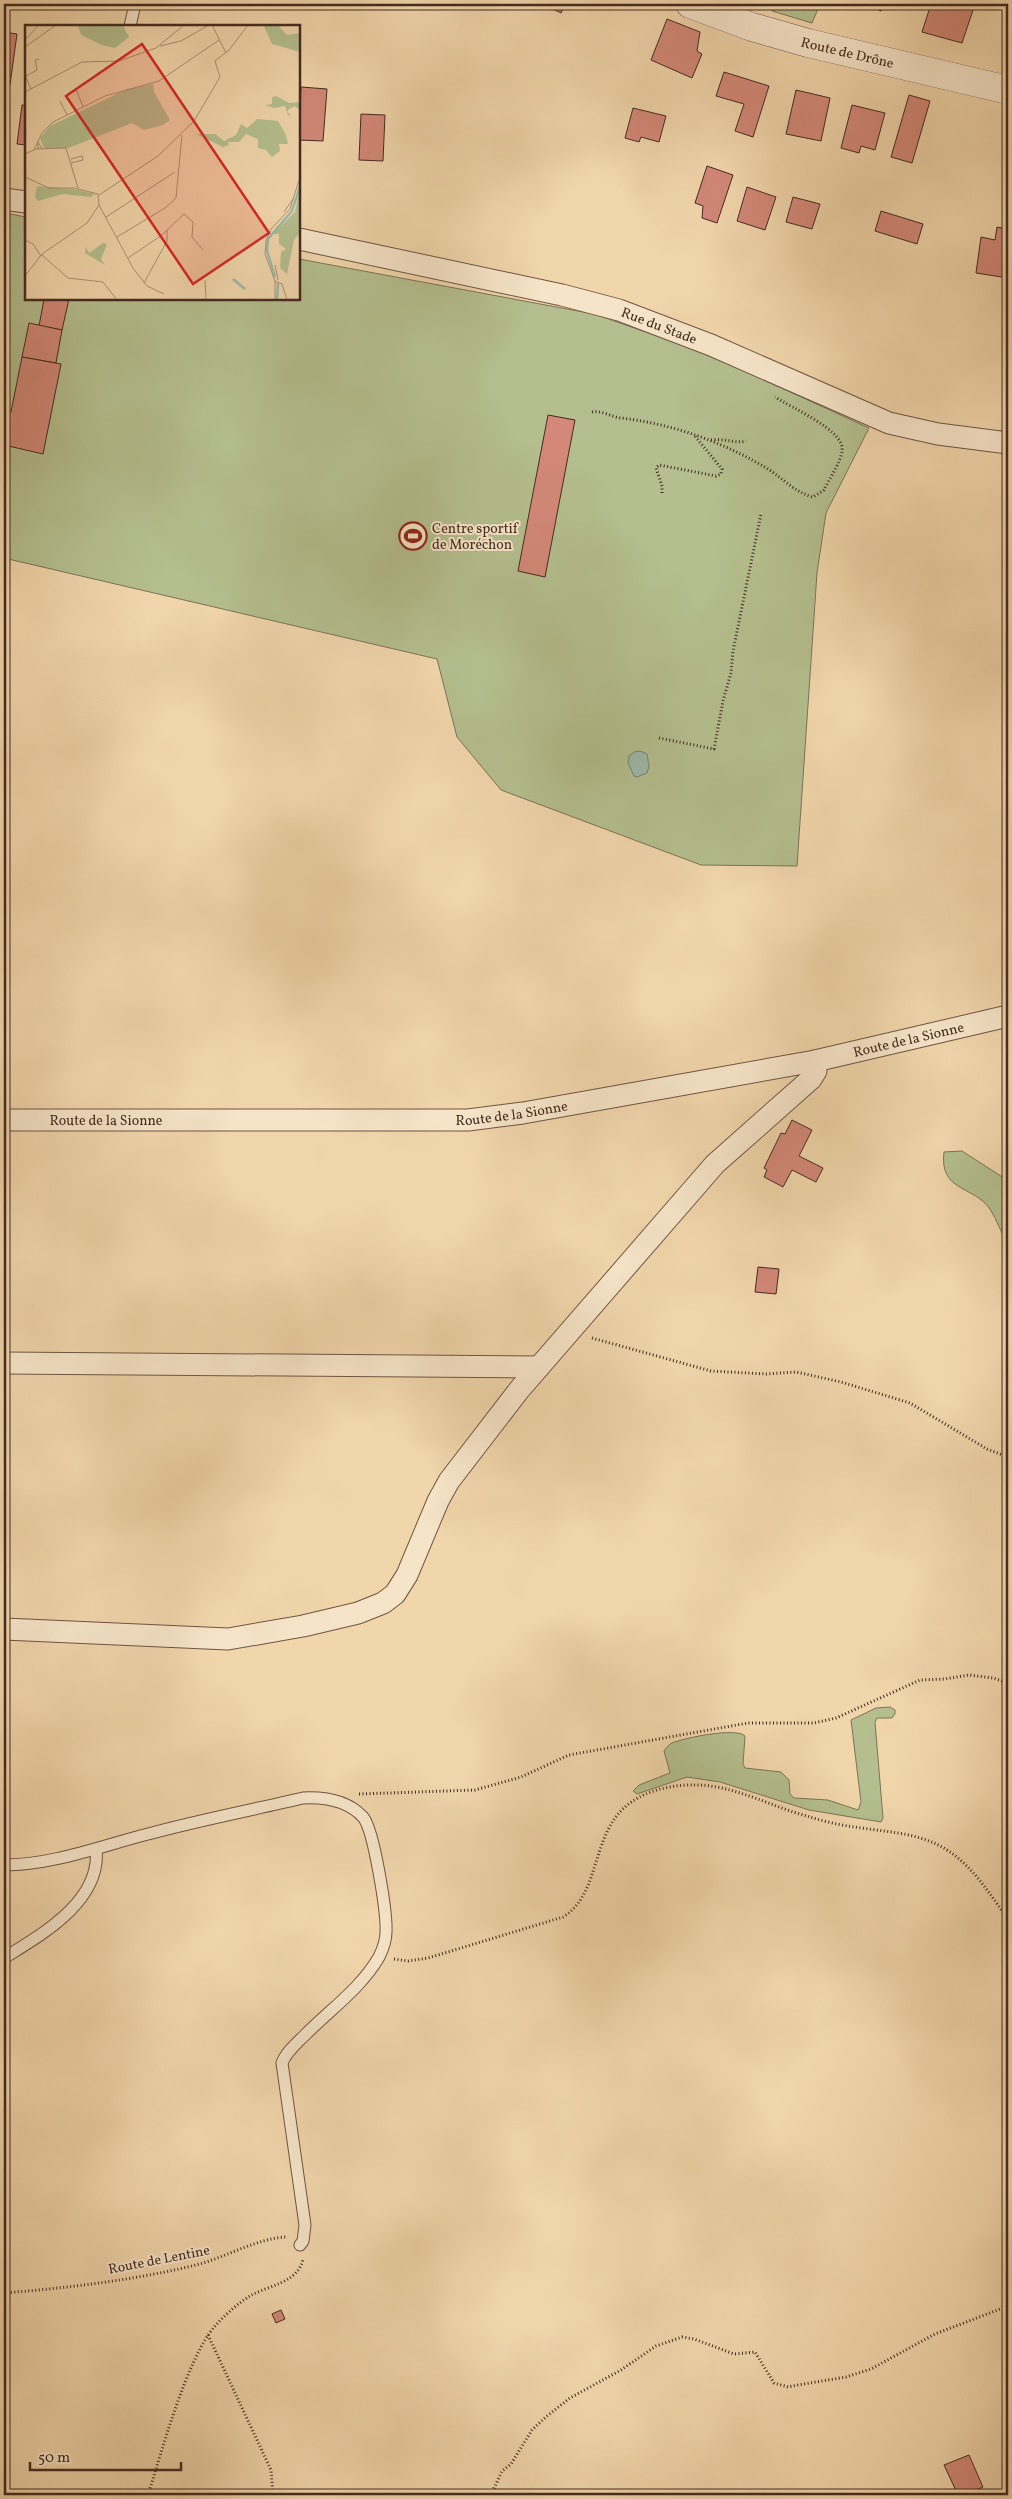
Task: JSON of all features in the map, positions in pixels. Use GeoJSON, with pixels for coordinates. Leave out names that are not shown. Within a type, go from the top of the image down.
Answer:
{"type":"FeatureCollection","features":[{"type":"Feature","properties":{"kind":"street","name":"Route de Drône"},"geometry":{"type":"LineString","coordinates":[[690,4],[793,39],[1008,90]]}},
{"type":"Feature","properties":{"kind":"street"},"geometry":{"type":"LineString","coordinates":[[4,199],[25,202]]}},
{"type":"Feature","properties":{"kind":"street","name":"Rue du Stade"},"geometry":{"type":"LineString","coordinates":[[300,239],[515,285],[618,310],[711,345],[889,423],[938,434],[1008,443]]}},
{"type":"Feature","properties":{"kind":"street","name":"Route de la Sionne"},"geometry":{"type":"LineString","coordinates":[[4,1120],[468,1120],[542,1110],[815,1061],[1008,1016]]}},
{"type":"Feature","properties":{"kind":"street"},"geometry":{"type":"LineString","coordinates":[[4,1628],[228,1638],[303,1626],[377,1606],[394,1594],[407,1575],[438,1501],[449,1481],[539,1367],[715,1164],[811,1079],[816,1072],[815,1061]]}},
{"type":"Feature","properties":{"kind":"street"},"geometry":{"type":"LineString","coordinates":[[4,1363],[539,1367]]}},
{"type":"Feature","properties":{"kind":"lane"},"geometry":{"type":"LineString","coordinates":[[130,25],[136,4]]}},
{"type":"Feature","properties":{"kind":"lane"},"geometry":{"type":"LineString","coordinates":[[4,1865],[23,1865],[96,1849],[186,1824],[304,1798],[332,1800],[359,1814],[368,1828],[385,1917],[386,1937],[380,1954],[366,1977],[300,2039],[289,2051],[282,2064],[305,2225],[303,2241],[300,2245]]}},
{"type":"Feature","properties":{"kind":"lane"},"geometry":{"type":"LineString","coordinates":[[4,1958],[54,1924],[79,1900],[96,1867],[96,1849]]}},
{"type":"Feature","properties":{"kind":"path"},"geometry":{"type":"LineString","coordinates":[[592,412],[596,411],[611,417],[672,427],[710,440],[768,470],[794,490],[813,497],[819,495],[824,490],[842,451],[842,443],[838,435],[795,410],[769,392]]}},
{"type":"Feature","properties":{"kind":"path"},"geometry":{"type":"LineString","coordinates":[[662,492],[656,468],[660,465],[716,476],[721,474],[722,469],[693,434]]}},
{"type":"Feature","properties":{"kind":"path"},"geometry":{"type":"LineString","coordinates":[[710,440],[724,438],[740,442],[746,441]]}},
{"type":"Feature","properties":{"kind":"path"},"geometry":{"type":"LineString","coordinates":[[659,738],[714,749],[722,701],[731,674],[733,651],[761,514]]}},
{"type":"Feature","properties":{"kind":"path"},"geometry":{"type":"LineString","coordinates":[[570,1332],[711,1371],[766,1374],[796,1372],[842,1382],[910,1404],[987,1448],[1008,1457]]}},
{"type":"Feature","properties":{"kind":"path"},"geometry":{"type":"LineString","coordinates":[[332,1800],[335,1795],[345,1794],[438,1793],[476,1790],[521,1777],[569,1754],[748,1723],[814,1723],[836,1718],[920,1680],[945,1679],[969,1675],[993,1678],[1008,1683]]}},
{"type":"Feature","properties":{"kind":"path"},"geometry":{"type":"LineString","coordinates":[[380,1954],[408,1961],[428,1958],[563,1918],[576,1906],[584,1893],[605,1834],[615,1816],[630,1803],[649,1793],[688,1784],[717,1788],[807,1816],[852,1827],[902,1833],[929,1840],[953,1854],[973,1872],[1008,1919]]}},
{"type":"Feature","properties":{"kind":"path","name":"Route de Lentine"},"geometry":{"type":"LineString","coordinates":[[4,2293],[179,2269],[209,2262],[280,2237],[292,2238],[300,2245]]}},
{"type":"Feature","properties":{"kind":"path"},"geometry":{"type":"LineString","coordinates":[[148,2495],[190,2372],[208,2335],[230,2311],[248,2297],[298,2273],[304,2253],[300,2245]]}},
{"type":"Feature","properties":{"kind":"path"},"geometry":{"type":"LineString","coordinates":[[491,2495],[502,2471],[510,2464],[532,2430],[552,2411],[586,2388],[628,2366],[656,2346],[674,2338],[694,2339],[734,2354],[755,2352],[774,2383],[788,2387],[838,2378],[871,2369],[935,2334],[1008,2306]]}},
{"type":"Feature","properties":{"kind":"path"},"geometry":{"type":"LineString","coordinates":[[208,2335],[270,2470],[273,2495]]}},
{"type":"Feature","properties":{"kind":"green space"},"geometry":{"type":"Polygon","coordinates":[[[775,4],[820,4],[812,23],[772,11],[775,4]]]}},
{"type":"Feature","properties":{"kind":"green space","name":"Centre sportif de Moréchon"},"geometry":{"type":"Polygon","coordinates":[[[4,213],[25,217],[25,300],[300,300],[300,259],[594,314],[701,351],[869,428],[826,513],[817,573],[797,866],[701,865],[501,790],[457,737],[437,659],[4,558],[4,213]]]}},
{"type":"Feature","properties":{"kind":"green space"},"geometry":{"type":"Polygon","coordinates":[[[962,1151],[1007,1180],[1004,1189],[1008,1207],[1008,1244],[990,1209],[983,1201],[952,1181],[947,1174],[944,1165],[944,1152],[962,1151]]]}},
{"type":"Feature","properties":{"kind":"green space"},"geometry":{"type":"Polygon","coordinates":[[[890,1707],[895,1710],[892,1718],[877,1718],[875,1722],[883,1818],[881,1822],[809,1810],[720,1782],[687,1777],[637,1794],[633,1791],[639,1785],[670,1773],[664,1751],[671,1744],[698,1736],[731,1733],[745,1736],[743,1764],[745,1768],[781,1772],[789,1780],[790,1794],[794,1798],[828,1800],[858,1810],[861,1802],[851,1720],[876,1708],[890,1707]]]}},
{"type":"Feature","properties":{"kind":"shaded area"},"geometry":{"type":"Polygon","coordinates":[[[640,751],[647,754],[649,766],[647,773],[637,777],[634,776],[628,763],[629,756],[634,752],[640,751]]]}},
{"type":"Feature","properties":{"kind":"building"},"geometry":{"type":"Polygon","coordinates":[[[543,4],[565,4],[561,13],[543,4]]]}},
{"type":"Feature","properties":{"kind":"building"},"geometry":{"type":"Polygon","coordinates":[[[864,4],[884,4],[881,11],[864,4]]]}},
{"type":"Feature","properties":{"kind":"building"},"geometry":{"type":"Polygon","coordinates":[[[931,4],[951,4],[973,10],[962,43],[922,32],[931,4]]]}},
{"type":"Feature","properties":{"kind":"building"},"geometry":{"type":"Polygon","coordinates":[[[667,19],[700,32],[697,51],[702,54],[692,78],[651,60],[667,19]]]}},
{"type":"Feature","properties":{"kind":"building"},"geometry":{"type":"Polygon","coordinates":[[[4,32],[17,34],[10,85],[4,85],[4,32]]]}},
{"type":"Feature","properties":{"kind":"building"},"geometry":{"type":"Polygon","coordinates":[[[724,72],[769,86],[753,137],[735,131],[744,104],[716,96],[724,72]]]}},
{"type":"Feature","properties":{"kind":"building"},"geometry":{"type":"Polygon","coordinates":[[[301,87],[327,89],[323,141],[300,140],[301,87]]]}},
{"type":"Feature","properties":{"kind":"building"},"geometry":{"type":"Polygon","coordinates":[[[796,90],[830,98],[821,141],[786,134],[796,90]]]}},
{"type":"Feature","properties":{"kind":"building"},"geometry":{"type":"Polygon","coordinates":[[[909,95],[930,101],[912,163],[891,157],[909,95]]]}},
{"type":"Feature","properties":{"kind":"building"},"geometry":{"type":"Polygon","coordinates":[[[22,105],[25,105],[25,145],[17,144],[22,105]]]}},
{"type":"Feature","properties":{"kind":"building"},"geometry":{"type":"Polygon","coordinates":[[[852,105],[885,113],[875,150],[861,146],[859,153],[841,148],[852,105]]]}},
{"type":"Feature","properties":{"kind":"building"},"geometry":{"type":"Polygon","coordinates":[[[633,108],[666,116],[659,142],[641,137],[639,142],[625,138],[633,108]]]}},
{"type":"Feature","properties":{"kind":"building"},"geometry":{"type":"Polygon","coordinates":[[[361,114],[385,115],[383,161],[359,160],[361,114]]]}},
{"type":"Feature","properties":{"kind":"building"},"geometry":{"type":"Polygon","coordinates":[[[707,166],[733,175],[717,223],[702,218],[703,206],[695,203],[707,166]]]}},
{"type":"Feature","properties":{"kind":"building"},"geometry":{"type":"Polygon","coordinates":[[[747,187],[776,197],[765,230],[737,221],[747,187]]]}},
{"type":"Feature","properties":{"kind":"building"},"geometry":{"type":"Polygon","coordinates":[[[793,197],[820,204],[812,229],[786,222],[793,197]]]}},
{"type":"Feature","properties":{"kind":"building"},"geometry":{"type":"Polygon","coordinates":[[[881,211],[923,224],[917,244],[875,231],[881,211]]]}},
{"type":"Feature","properties":{"kind":"building"},"geometry":{"type":"Polygon","coordinates":[[[997,227],[1008,229],[1008,278],[976,273],[981,237],[995,240],[997,227]]]}},
{"type":"Feature","properties":{"kind":"building"},"geometry":{"type":"Polygon","coordinates":[[[44,300],[69,300],[62,330],[39,326],[44,300]]]}},
{"type":"Feature","properties":{"kind":"building"},"geometry":{"type":"Polygon","coordinates":[[[29,323],[62,330],[56,363],[22,357],[29,323]]]}},
{"type":"Feature","properties":{"kind":"building"},"geometry":{"type":"Polygon","coordinates":[[[22,357],[61,364],[43,454],[4,445],[4,410],[11,412],[22,357]]]}},
{"type":"Feature","properties":{"kind":"building"},"geometry":{"type":"Polygon","coordinates":[[[548,415],[575,420],[545,577],[518,571],[548,415]]]}},
{"type":"Feature","properties":{"kind":"building"},"geometry":{"type":"Polygon","coordinates":[[[792,1120],[812,1130],[799,1156],[823,1168],[816,1182],[792,1170],[783,1187],[764,1177],[767,1170],[764,1168],[781,1133],[785,1134],[792,1120]]]}},
{"type":"Feature","properties":{"kind":"building"},"geometry":{"type":"Polygon","coordinates":[[[758,1267],[779,1269],[776,1294],[755,1292],[758,1267]]]}},
{"type":"Feature","properties":{"kind":"building"},"geometry":{"type":"Polygon","coordinates":[[[281,2310],[285,2319],[276,2323],[272,2314],[281,2310]]]}},
{"type":"Feature","properties":{"kind":"building"},"geometry":{"type":"Polygon","coordinates":[[[969,2455],[983,2487],[964,2495],[958,2495],[944,2465],[969,2455]]]}},
{"type":"Feature","properties":{"kind":"place","name":"Centre sportif de Moréchon"},"geometry":{"type":"Point","coordinates":[413,536]}}]}
